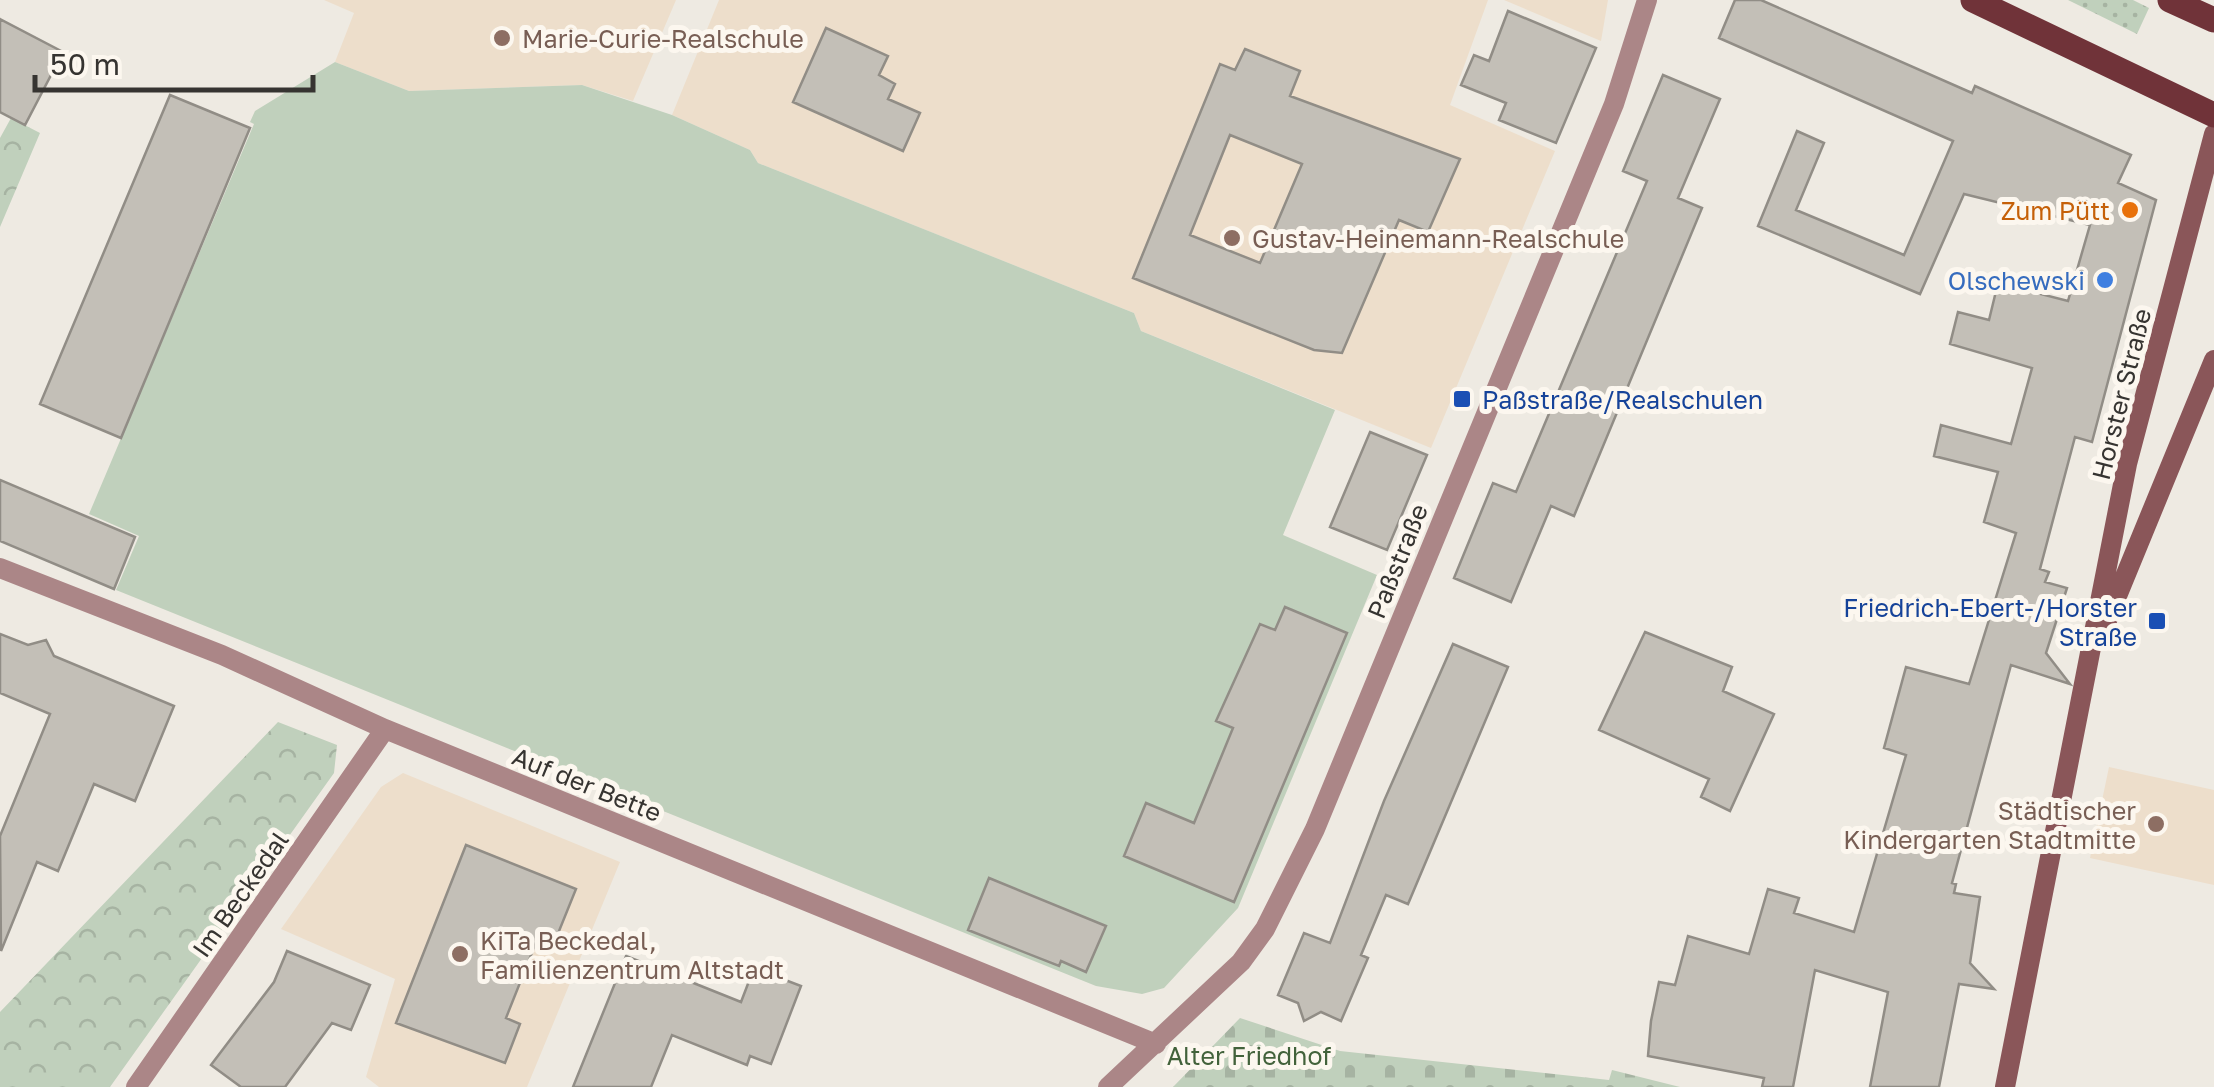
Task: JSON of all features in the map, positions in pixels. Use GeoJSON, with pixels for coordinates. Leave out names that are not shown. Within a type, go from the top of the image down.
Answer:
{"type":"FeatureCollection","features":[{"type":"Feature","properties":{"kind":"main road"},"geometry":{"type":"LineString","coordinates":[[1973,0],[2214,116]]}},
{"type":"Feature","properties":{"kind":"main road"},"geometry":{"type":"LineString","coordinates":[[2170,0],[2214,20]]}},
{"type":"Feature","properties":{"kind":"main road","name":"Horster Straße"},"geometry":{"type":"LineString","coordinates":[[2005,1087],[2127,464],[2214,134]]}},
{"type":"Feature","properties":{"kind":"main road","name":"Horster Straße"},"geometry":{"type":"LineString","coordinates":[[2086,668],[2214,360]]}},
{"type":"Feature","properties":{"kind":"street","name":"Paßstraße"},"geometry":{"type":"LineString","coordinates":[[1108,1087],[1241,962],[1265,929],[1315,828],[1614,104],[1648,0]]}},
{"type":"Feature","properties":{"kind":"street","name":"Auf der Bette"},"geometry":{"type":"LineString","coordinates":[[0,568],[222,655],[385,729],[1156,1044]]}},
{"type":"Feature","properties":{"kind":"street","name":"Im Beckedal"},"geometry":{"type":"LineString","coordinates":[[136,1087],[385,729]]}},
{"type":"Feature","properties":{"kind":"shaded area","name":"Marie-Curie-Realschule"},"geometry":{"type":"Polygon","coordinates":[[[324,0],[676,0],[633,101],[582,85],[409,91],[335,62],[354,13],[324,0]]]}},
{"type":"Feature","properties":{"kind":"shaded area","name":"Gustav-Heinemann-Realschule"},"geometry":{"type":"Polygon","coordinates":[[[719,0],[1488,0],[1450,105],[1555,151],[1431,448],[1141,331],[1134,313],[758,163],[750,150],[672,115],[719,0]]]}},
{"type":"Feature","properties":{"kind":"shaded area"},"geometry":{"type":"Polygon","coordinates":[[[1504,0],[1608,0],[1601,41],[1504,0]]]}},
{"type":"Feature","properties":{"kind":"shaded area","name":"Städtischer Kindergarten Stadtmitte"},"geometry":{"type":"Polygon","coordinates":[[[2109,767],[2214,790],[2214,885],[2090,858],[2109,767]]]}},
{"type":"Feature","properties":{"kind":"shaded area","name":"KiTa Beckedal, Familienzentrum Altstadt"},"geometry":{"type":"Polygon","coordinates":[[[403,773],[620,862],[527,1087],[379,1087],[366,1077],[395,979],[281,929],[381,787],[403,773]]]}},
{"type":"Feature","properties":{"kind":"green space"},"geometry":{"type":"Polygon","coordinates":[[[2068,0],[2133,0],[2149,8],[2137,34],[2068,0]]]}},
{"type":"Feature","properties":{"kind":"green space"},"geometry":{"type":"Polygon","coordinates":[[[335,62],[409,91],[582,85],[672,115],[750,150],[758,163],[1134,313],[1141,331],[1335,410],[1283,535],[1377,575],[1238,908],[1164,988],[1142,994],[1096,986],[116,590],[139,536],[89,514],[254,124],[250,122],[255,111],[335,62]]]}},
{"type":"Feature","properties":{"kind":"green space"},"geometry":{"type":"Polygon","coordinates":[[[11,118],[40,133],[0,227],[0,138],[11,118]]]}},
{"type":"Feature","properties":{"kind":"green space"},"geometry":{"type":"Polygon","coordinates":[[[278,722],[337,745],[334,773],[110,1087],[0,1087],[0,1012],[278,722]]]}},
{"type":"Feature","properties":{"kind":"green space","name":"Alter Friedhof"},"geometry":{"type":"Polygon","coordinates":[[[1240,1018],[1340,1051],[1609,1080],[1612,1070],[1680,1087],[1173,1087],[1240,1018]]]}},
{"type":"Feature","properties":{"kind":"building"},"geometry":{"type":"Polygon","coordinates":[[[1735,0],[1761,0],[1972,93],[1975,86],[2131,155],[2118,183],[2156,200],[2092,442],[2075,437],[2040,569],[2049,572],[2045,582],[2067,588],[2046,653],[2070,684],[2011,665],[1952,883],[1956,884],[1954,893],[1980,897],[1970,963],[1994,989],[1959,984],[1939,1087],[1870,1087],[1888,992],[1815,970],[1793,1087],[1762,1087],[1764,1078],[1648,1056],[1651,1021],[1659,982],[1675,985],[1688,936],[1749,954],[1768,889],[1799,898],[1794,913],[1854,932],[1906,755],[1884,748],[1906,667],[1969,684],[2016,533],[1984,522],[1998,472],[1934,456],[1941,425],[2011,444],[2032,368],[1950,344],[1958,312],[1989,320],[1998,283],[2068,301],[2090,225],[1964,194],[1920,294],[1758,226],[1797,131],[1824,143],[1796,210],[1904,255],[1953,141],[1719,38],[1735,0]]]}},
{"type":"Feature","properties":{"kind":"building"},"geometry":{"type":"Polygon","coordinates":[[[1508,11],[1596,48],[1556,143],[1499,120],[1506,103],[1461,85],[1474,55],[1489,61],[1508,11]]]}},
{"type":"Feature","properties":{"kind":"building"},"geometry":{"type":"Polygon","coordinates":[[[0,19],[63,52],[25,125],[0,112],[0,19]]]}},
{"type":"Feature","properties":{"kind":"building"},"geometry":{"type":"Polygon","coordinates":[[[826,28],[888,56],[879,75],[895,84],[888,99],[920,113],[903,151],[793,102],[826,28]]]}},
{"type":"Feature","properties":{"kind":"building"},"geometry":{"type":"Polygon","coordinates":[[[1245,49],[1300,71],[1290,96],[1460,159],[1428,232],[1399,220],[1342,353],[1314,350],[1133,278],[1220,64],[1235,70],[1245,49]],[[1230,135],[1190,235],[1260,263],[1302,164],[1230,135]]]}},
{"type":"Feature","properties":{"kind":"building"},"geometry":{"type":"Polygon","coordinates":[[[1663,75],[1720,99],[1678,198],[1702,208],[1574,516],[1551,506],[1511,602],[1454,578],[1493,483],[1516,492],[1647,181],[1623,171],[1663,75]]]}},
{"type":"Feature","properties":{"kind":"building"},"geometry":{"type":"Polygon","coordinates":[[[170,95],[250,128],[121,438],[40,404],[170,95]]]}},
{"type":"Feature","properties":{"kind":"building"},"geometry":{"type":"Polygon","coordinates":[[[1370,432],[1427,455],[1387,550],[1330,527],[1370,432]]]}},
{"type":"Feature","properties":{"kind":"building"},"geometry":{"type":"Polygon","coordinates":[[[0,480],[135,537],[114,589],[0,541],[0,480]]]}},
{"type":"Feature","properties":{"kind":"building"},"geometry":{"type":"Polygon","coordinates":[[[1285,607],[1347,633],[1234,902],[1124,856],[1146,803],[1194,823],[1233,728],[1216,721],[1260,624],[1275,630],[1285,607]]]}},
{"type":"Feature","properties":{"kind":"building"},"geometry":{"type":"Polygon","coordinates":[[[1645,632],[1732,667],[1723,691],[1774,714],[1730,811],[1701,797],[1709,779],[1599,730],[1645,632]]]}},
{"type":"Feature","properties":{"kind":"building"},"geometry":{"type":"Polygon","coordinates":[[[0,634],[28,645],[46,640],[54,656],[174,706],[135,801],[94,784],[58,871],[37,862],[1,951],[0,836],[50,714],[0,693],[0,634]]]}},
{"type":"Feature","properties":{"kind":"building"},"geometry":{"type":"Polygon","coordinates":[[[1453,644],[1508,667],[1408,904],[1386,895],[1361,955],[1368,958],[1341,1021],[1321,1012],[1304,1021],[1298,1003],[1278,995],[1304,933],[1330,943],[1384,801],[1453,644]]]}},
{"type":"Feature","properties":{"kind":"building"},"geometry":{"type":"Polygon","coordinates":[[[466,845],[576,889],[553,946],[537,940],[506,1018],[520,1024],[505,1063],[396,1023],[466,845]]]}},
{"type":"Feature","properties":{"kind":"building"},"geometry":{"type":"Polygon","coordinates":[[[989,878],[1106,926],[1086,972],[1061,961],[1059,966],[968,930],[989,878]]]}},
{"type":"Feature","properties":{"kind":"building"},"geometry":{"type":"Polygon","coordinates":[[[287,951],[370,985],[351,1030],[332,1023],[285,1087],[241,1087],[211,1065],[274,982],[287,951]]]}},
{"type":"Feature","properties":{"kind":"building"},"geometry":{"type":"Polygon","coordinates":[[[626,956],[741,1002],[754,968],[801,986],[771,1064],[750,1056],[747,1065],[672,1035],[651,1087],[573,1087],[626,956]]]}},
{"type":"Feature","properties":{"kind":"place","name":"Marie-Curie-Realschule"},"geometry":{"type":"Point","coordinates":[502,38]}},
{"type":"Feature","properties":{"kind":"place","name":"Zum Pütt"},"geometry":{"type":"Point","coordinates":[2130,210]}},
{"type":"Feature","properties":{"kind":"place","name":"Gustav-Heinemann-Realschule"},"geometry":{"type":"Point","coordinates":[1232,238]}},
{"type":"Feature","properties":{"kind":"place","name":"Olschewski"},"geometry":{"type":"Point","coordinates":[2105,280]}},
{"type":"Feature","properties":{"kind":"place","name":"Paßstraße/Realschulen"},"geometry":{"type":"Point","coordinates":[1462,399]}},
{"type":"Feature","properties":{"kind":"place","name":"Friedrich-Ebert-/Horster Straße"},"geometry":{"type":"Point","coordinates":[2157,621]}},
{"type":"Feature","properties":{"kind":"place","name":"Städtischer Kindergarten Stadtmitte"},"geometry":{"type":"Point","coordinates":[2156,824]}},
{"type":"Feature","properties":{"kind":"place","name":"KiTa Beckedal, Familienzentrum Altstadt"},"geometry":{"type":"Point","coordinates":[460,954]}}]}
